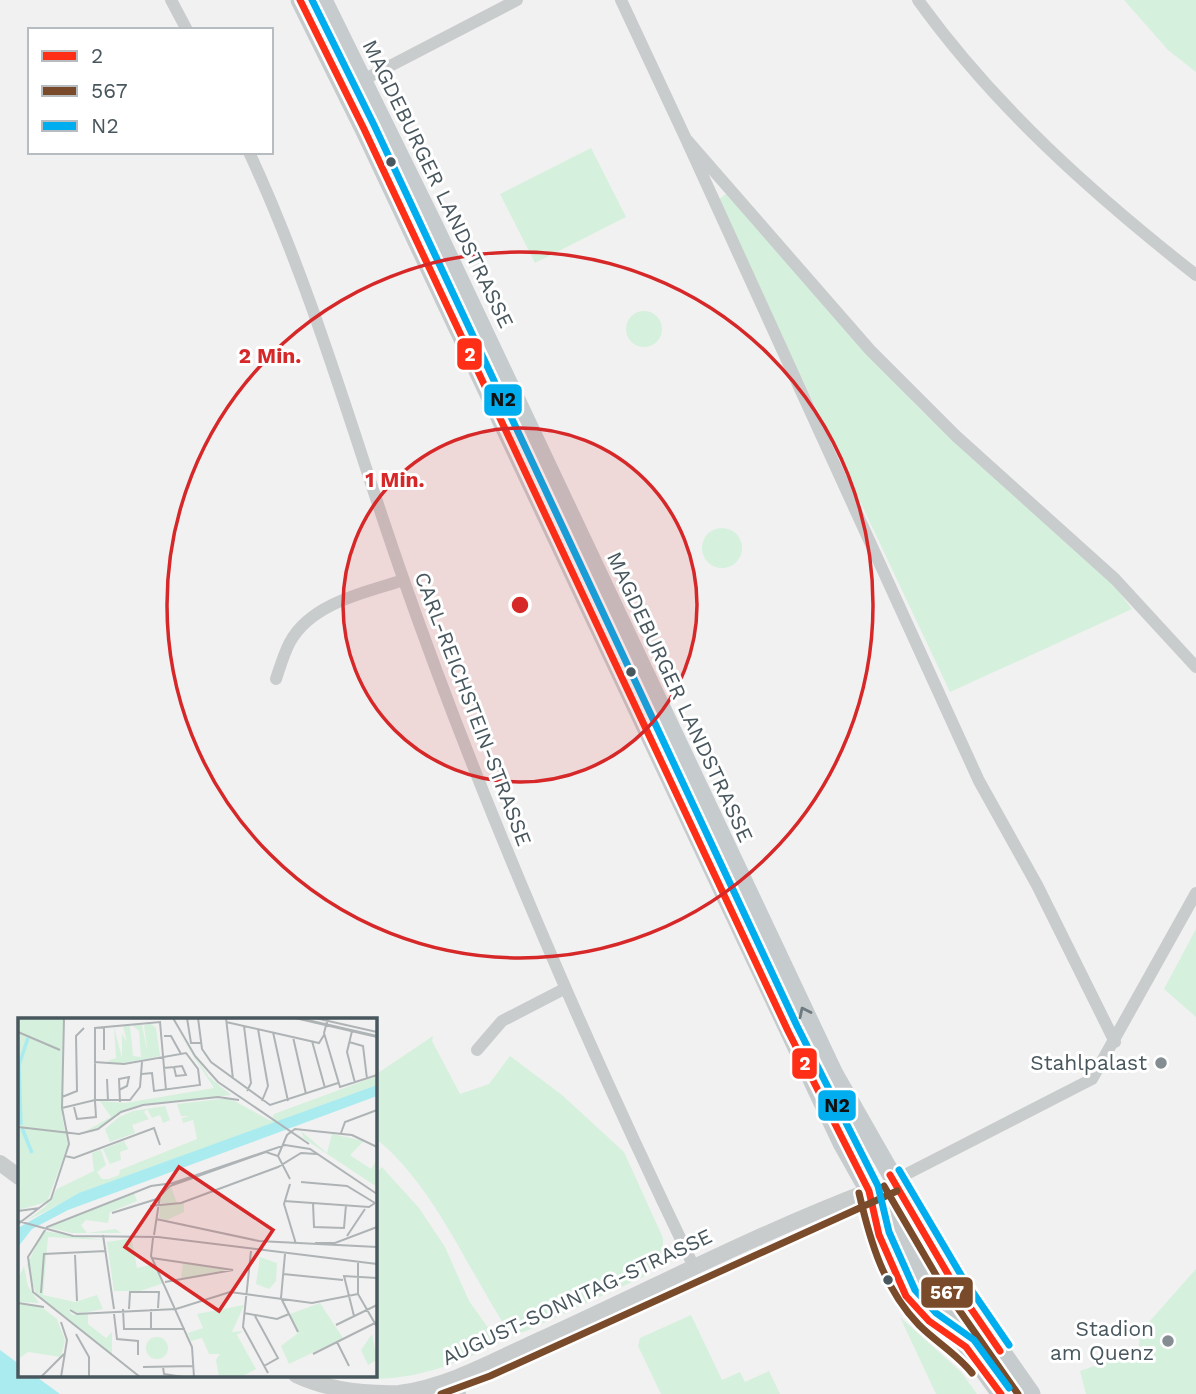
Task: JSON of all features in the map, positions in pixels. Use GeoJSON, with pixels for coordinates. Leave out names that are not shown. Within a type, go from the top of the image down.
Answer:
{"type":"FeatureCollection","features":[{"type":"Feature","properties":{"kind":"main road","name":"MAGDEBURGER LANDSTRASSE"},"geometry":{"type":"LineString","coordinates":[[300,0],[364,129],[788,1031],[869,1191],[966,1347],[1001,1394]]}},
{"type":"Feature","properties":{"kind":"main road","name":"MAGDEBURGER LANDSTRASSE"},"geometry":{"type":"LineString","coordinates":[[323,0],[834,1074],[952,1281],[1031,1394]]}},
{"type":"Feature","properties":{"kind":"main road"},"geometry":{"type":"LineString","coordinates":[[869,1191],[893,1181]]}},
{"type":"Feature","properties":{"kind":"street"},"geometry":{"type":"LineString","coordinates":[[172,0],[186,28]]}},
{"type":"Feature","properties":{"kind":"street"},"geometry":{"type":"LineString","coordinates":[[363,80],[517,0]]}},
{"type":"Feature","properties":{"kind":"street"},"geometry":{"type":"LineString","coordinates":[[621,0],[979,780],[1037,885],[1115,1042]]}},
{"type":"Feature","properties":{"kind":"street"},"geometry":{"type":"LineString","coordinates":[[918,0],[970,66],[1057,158],[1099,197],[1196,275]]}},
{"type":"Feature","properties":{"kind":"street"},"geometry":{"type":"LineString","coordinates":[[686,139],[878,358],[956,436],[1115,579],[1196,667]]}},
{"type":"Feature","properties":{"kind":"street","name":"CARL-REICHSTEIN-STRASSE"},"geometry":{"type":"LineString","coordinates":[[250,154],[320,323],[404,580],[485,804],[564,989],[695,1267]]}},
{"type":"Feature","properties":{"kind":"street"},"geometry":{"type":"LineString","coordinates":[[276,679],[290,640],[314,618],[345,598],[404,580]]}},
{"type":"Feature","properties":{"kind":"street"},"geometry":{"type":"LineString","coordinates":[[893,1181],[1082,1086],[1099,1071],[1196,893]]}},
{"type":"Feature","properties":{"kind":"street"},"geometry":{"type":"LineString","coordinates":[[477,1050],[502,1021],[564,989]]}},
{"type":"Feature","properties":{"kind":"street"},"geometry":{"type":"LineString","coordinates":[[0,1163],[18,1176]]}},
{"type":"Feature","properties":{"kind":"street","name":"AUGUST-SONNTAG-STRASSE"},"geometry":{"type":"LineString","coordinates":[[298,1376],[330,1389],[371,1394],[398,1393],[452,1379],[695,1267],[869,1191]]}},
{"type":"Feature","properties":{"kind":"street"},"geometry":{"type":"LineString","coordinates":[[452,1379],[460,1394]]}},
{"type":"Feature","properties":{"kind":"green space"},"geometry":{"type":"Polygon","coordinates":[[[1124,0],[1196,0],[1196,72],[1168,50],[1124,0]]]}},
{"type":"Feature","properties":{"kind":"green space"},"geometry":{"type":"Polygon","coordinates":[[[591,148],[626,217],[535,263],[500,194],[591,148]]]}},
{"type":"Feature","properties":{"kind":"green space"},"geometry":{"type":"Polygon","coordinates":[[[727,193],[852,338],[924,413],[1112,583],[1132,609],[950,692],[718,200],[727,193]]]}},
{"type":"Feature","properties":{"kind":"green space"},"geometry":{"type":"Polygon","coordinates":[[[644,311],[656,317],[662,329],[656,341],[644,347],[632,341],[626,329],[632,317],[644,311]]]}},
{"type":"Feature","properties":{"kind":"green space"},"geometry":{"type":"Polygon","coordinates":[[[722,528],[736,534],[742,548],[736,562],[722,568],[708,562],[702,548],[708,534],[722,528]]]}},
{"type":"Feature","properties":{"kind":"green space"},"geometry":{"type":"Polygon","coordinates":[[[1196,929],[1196,1017],[1164,989],[1196,929]]]}},
{"type":"Feature","properties":{"kind":"green space"},"geometry":{"type":"Polygon","coordinates":[[[433,1036],[432,1041],[460,1094],[489,1084],[510,1056],[562,1095],[624,1152],[663,1238],[663,1256],[645,1276],[526,1331],[511,1335],[433,1204],[396,1157],[376,1139],[376,1074],[433,1036]]]}},
{"type":"Feature","properties":{"kind":"green space"},"geometry":{"type":"Polygon","coordinates":[[[382,1167],[419,1208],[445,1247],[469,1301],[499,1343],[422,1373],[382,1379],[348,1376],[376,1376],[376,1173],[382,1167]]]}},
{"type":"Feature","properties":{"kind":"green space","name":"Stadion am Quenz"},"geometry":{"type":"Polygon","coordinates":[[[1196,1269],[1196,1394],[1086,1394],[1080,1371],[1138,1351],[1141,1331],[1196,1269]]]}},
{"type":"Feature","properties":{"kind":"green space"},"geometry":{"type":"Polygon","coordinates":[[[691,1315],[722,1380],[740,1372],[745,1382],[769,1371],[780,1394],[661,1394],[638,1346],[640,1338],[691,1315]]]}},
{"type":"Feature","properties":{"kind":"green space"},"geometry":{"type":"Polygon","coordinates":[[[900,1317],[961,1372],[977,1394],[936,1394],[900,1317]]]}},
{"type":"Feature","properties":{"kind":"water"},"geometry":{"type":"Polygon","coordinates":[[[0,1350],[18,1363],[18,1376],[35,1376],[60,1394],[0,1394],[0,1350]]]}},
{"type":"Feature","properties":{"kind":"transit line","name":"2"},"geometry":{"type":"LineString","coordinates":[[300,0],[364,129],[788,1031],[869,1191],[879,1235],[906,1296],[929,1321],[966,1347],[1001,1394]]}},
{"type":"Feature","properties":{"kind":"transit line","name":"N2"},"geometry":{"type":"LineString","coordinates":[[312,0],[374,125],[797,1026],[878,1186],[889,1232],[915,1290],[936,1313],[974,1340],[1009,1388]]}},
{"type":"Feature","properties":{"kind":"transit line","name":"N2"},"geometry":{"type":"LineString","coordinates":[[899,1170],[961,1275],[1009,1345]]}},
{"type":"Feature","properties":{"kind":"transit line","name":"2"},"geometry":{"type":"LineString","coordinates":[[890,1175],[952,1281],[1000,1351]]}},
{"type":"Feature","properties":{"kind":"transit line","name":"567"},"geometry":{"type":"LineString","coordinates":[[884,1186],[943,1287],[1018,1394]]}},
{"type":"Feature","properties":{"kind":"transit line","name":"567"},"geometry":{"type":"LineString","coordinates":[[441,1394],[490,1376],[897,1191]]}},
{"type":"Feature","properties":{"kind":"transit line","name":"567"},"geometry":{"type":"LineString","coordinates":[[859,1193],[880,1264],[896,1296],[919,1325],[972,1373]]}},
{"type":"Feature","properties":{"kind":"place","name":"Stahlpalast"},"geometry":{"type":"Point","coordinates":[1161,1063]}},
{"type":"Feature","properties":{"kind":"place","name":"Stadion am Quenz"},"geometry":{"type":"Point","coordinates":[1168,1341]}}]}
